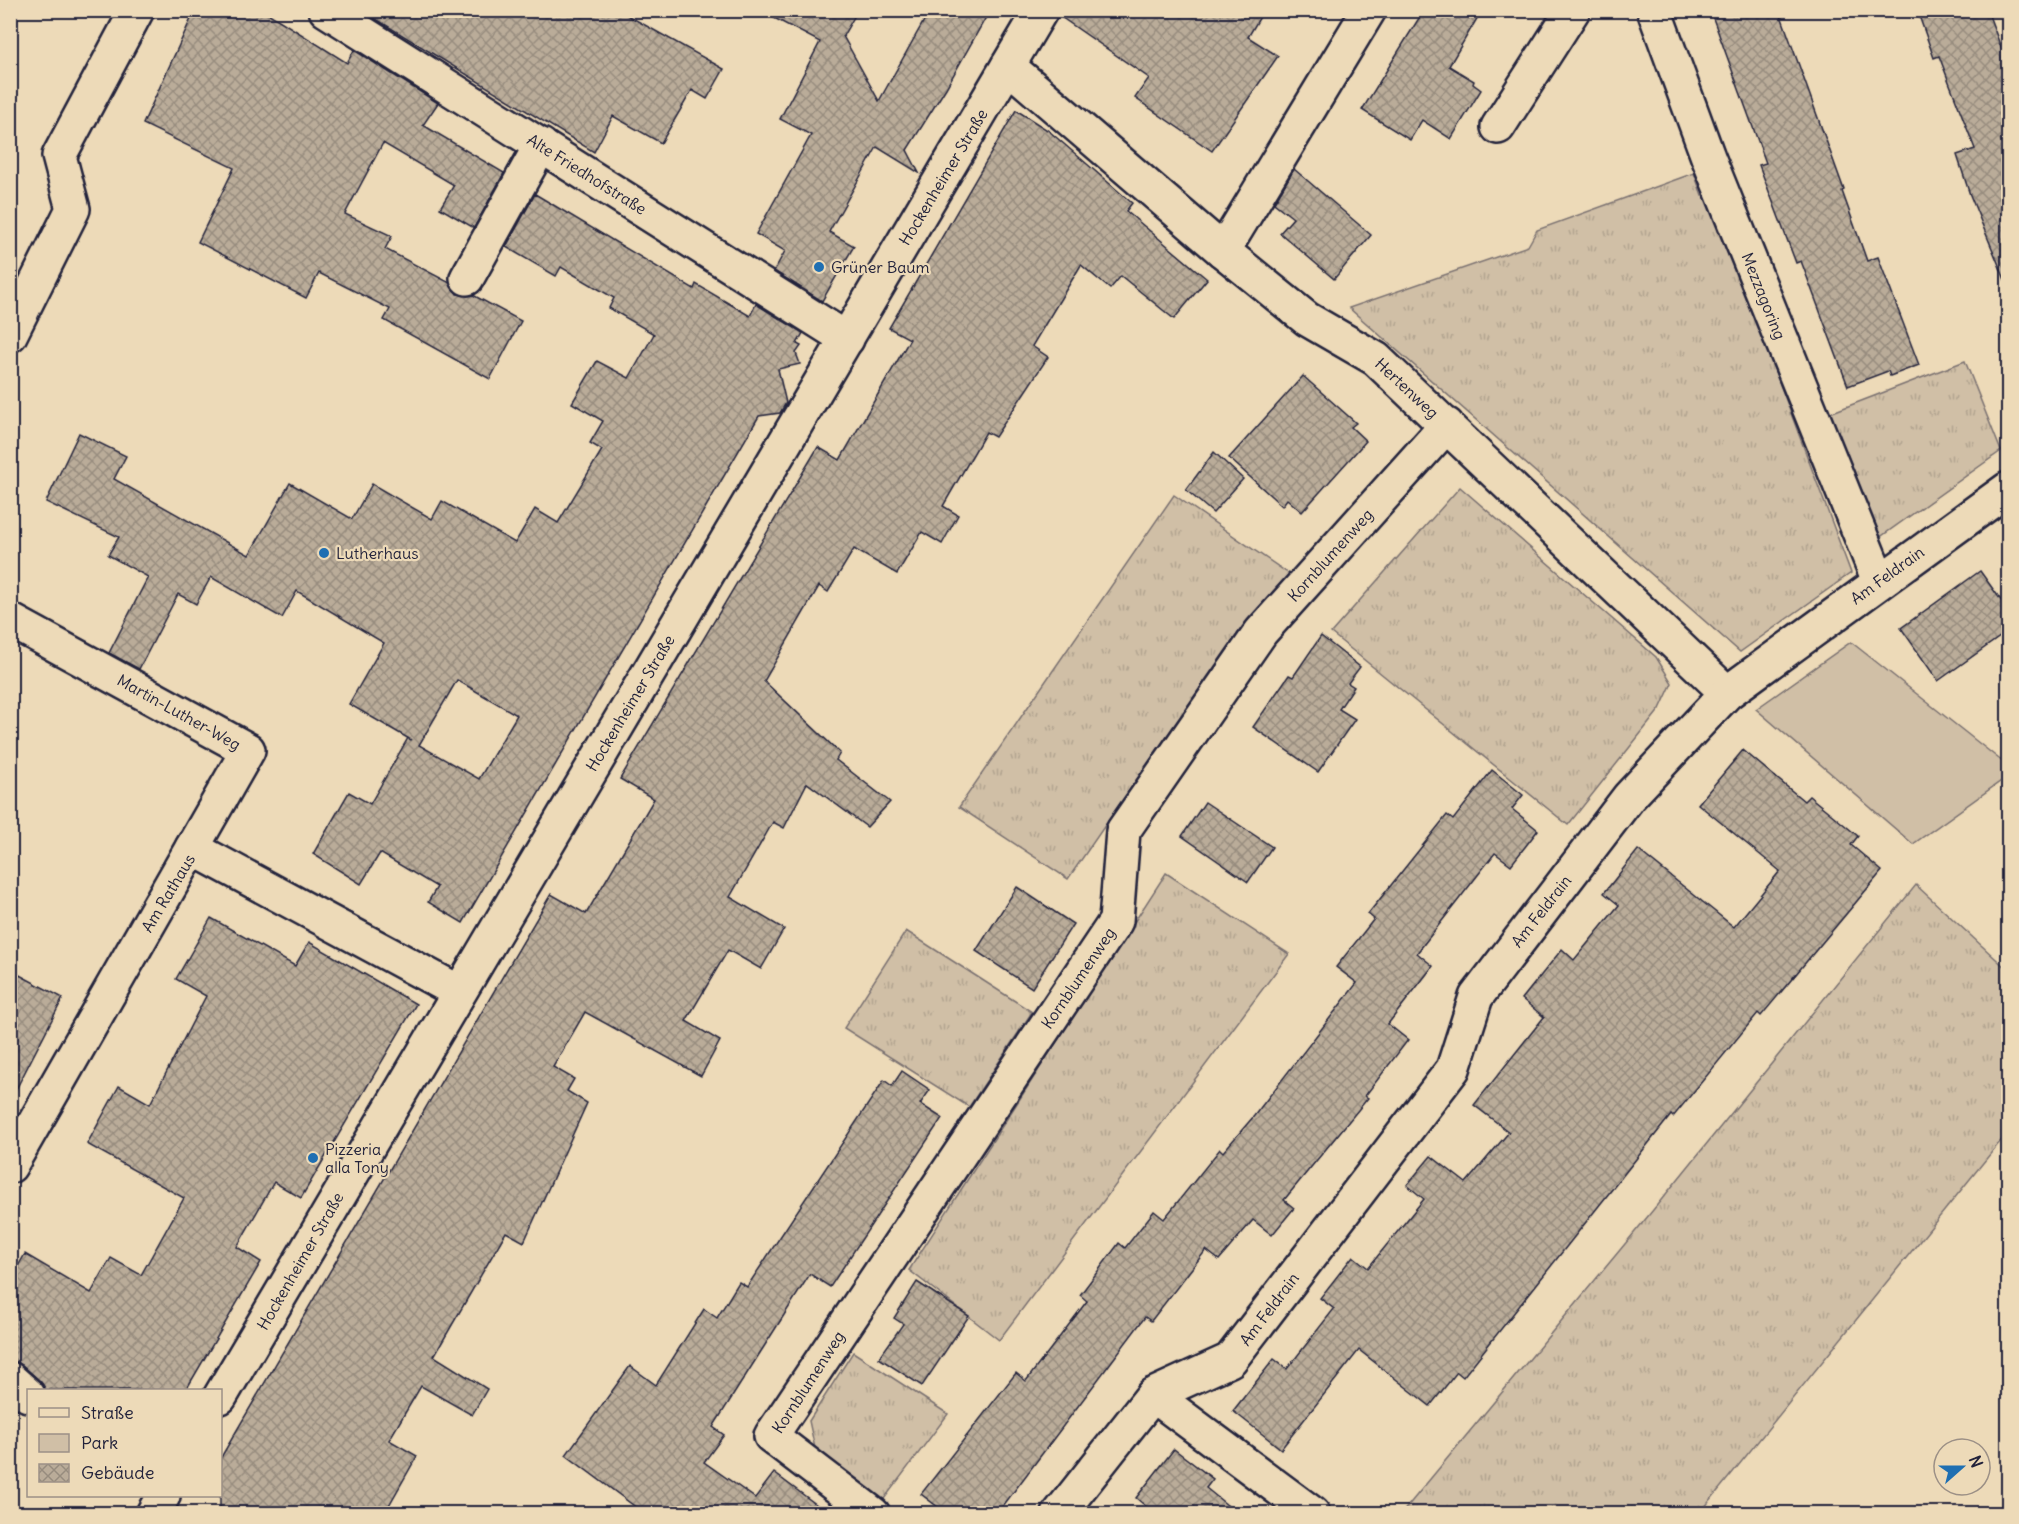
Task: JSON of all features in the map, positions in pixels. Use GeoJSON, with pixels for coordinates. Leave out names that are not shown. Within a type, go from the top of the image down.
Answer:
{"type":"FeatureCollection","features":[{"type":"Feature","properties":{"kind":"street"},"geometry":{"type":"LineString","coordinates":[[10,335],[73,209],[59,156],[137,10]]}},
{"type":"Feature","properties":{"kind":"street","name":"Hockenheimer Straße"},"geometry":{"type":"LineString","coordinates":[[222,1393],[1041,10]]}},
{"type":"Feature","properties":{"kind":"street"},"geometry":{"type":"LineString","coordinates":[[1223,251],[1369,10]]}},
{"type":"Feature","properties":{"kind":"street"},"geometry":{"type":"LineString","coordinates":[[1498,127],[1574,10]]}},
{"type":"Feature","properties":{"kind":"street","name":"Mezzagoring"},"geometry":{"type":"LineString","coordinates":[[1654,10],[1708,157],[1879,581]]}},
{"type":"Feature","properties":{"kind":"street","name":"Alte Friedhofstraße"},"geometry":{"type":"LineString","coordinates":[[345,15],[541,145],[847,339]]}},
{"type":"Feature","properties":{"kind":"street","name":"Hertenweg"},"geometry":{"type":"LineString","coordinates":[[1008,66],[1223,251],[1307,319],[1376,358],[1727,693]]}},
{"type":"Feature","properties":{"kind":"street"},"geometry":{"type":"LineString","coordinates":[[467,278],[541,145]]}},
{"type":"Feature","properties":{"kind":"street","name":"Kornblumenweg"},"geometry":{"type":"LineString","coordinates":[[873,1514],[771,1436],[1116,921],[1123,831],[1261,632],[1447,425]]}},
{"type":"Feature","properties":{"kind":"street","name":"Am Feldrain"},"geometry":{"type":"LineString","coordinates":[[1059,1514],[1153,1395],[1230,1360],[1454,1069],[1476,997],[1629,797],[1727,693],[2008,489]]}},
{"type":"Feature","properties":{"kind":"street","name":"Martin-Luther-Weg"},"geometry":{"type":"LineString","coordinates":[[10,620],[248,750],[192,848]]}},
{"type":"Feature","properties":{"kind":"street","name":"Am Rathaus"},"geometry":{"type":"LineString","coordinates":[[10,1166],[192,848],[459,992]]}},
{"type":"Feature","properties":{"kind":"street"},"geometry":{"type":"LineString","coordinates":[[10,1379],[27,1394]]}},
{"type":"Feature","properties":{"kind":"street"},"geometry":{"type":"LineString","coordinates":[[1153,1395],[1313,1514]]}},
{"type":"Feature","properties":{"kind":"street"},"geometry":{"type":"LineString","coordinates":[[153,1514],[162,1497]]}},
{"type":"Feature","properties":{"kind":"green space"},"geometry":{"type":"Polygon","coordinates":[[[1694,173],[1702,195],[1708,193],[1851,573],[1740,652],[1349,308],[1528,246],[1537,230],[1694,173]]]}},
{"type":"Feature","properties":{"kind":"green space"},"geometry":{"type":"Polygon","coordinates":[[[1965,361],[2001,451],[1876,540],[1825,415],[1965,361]]]}},
{"type":"Feature","properties":{"kind":"green space"},"geometry":{"type":"Polygon","coordinates":[[[1460,487],[1656,657],[1672,683],[1660,709],[1568,825],[1331,633],[1460,487]]]}},
{"type":"Feature","properties":{"kind":"green space"},"geometry":{"type":"Polygon","coordinates":[[[1174,495],[1289,574],[1244,624],[1068,879],[959,807],[1174,495]]]}},
{"type":"Feature","properties":{"kind":"green space"},"geometry":{"type":"Polygon","coordinates":[[[1851,642],[2008,766],[2008,776],[1913,844],[1756,709],[1851,642]]]}},
{"type":"Feature","properties":{"kind":"green space"},"geometry":{"type":"Polygon","coordinates":[[[1166,873],[1289,954],[999,1340],[909,1270],[1166,873]]]}},
{"type":"Feature","properties":{"kind":"green space"},"geometry":{"type":"Polygon","coordinates":[[[1916,885],[2008,970],[2008,1132],[1700,1513],[1402,1513],[1649,1215],[1916,885]]]}},
{"type":"Feature","properties":{"kind":"green space"},"geometry":{"type":"Polygon","coordinates":[[[906,931],[1032,1012],[969,1107],[844,1028],[906,931]]]}},
{"type":"Feature","properties":{"kind":"green space"},"geometry":{"type":"Polygon","coordinates":[[[853,1352],[948,1414],[881,1503],[816,1453],[809,1421],[853,1352]]]}},
{"type":"Feature","properties":{"kind":"building"},"geometry":{"type":"Polygon","coordinates":[[[195,10],[263,10],[347,63],[354,50],[438,103],[423,125],[504,173],[474,228],[440,208],[454,185],[383,143],[345,214],[392,236],[385,249],[450,283],[457,294],[473,295],[521,321],[490,379],[384,320],[390,309],[319,273],[306,298],[198,242],[234,168],[143,124],[195,10]]]}},
{"type":"Feature","properties":{"kind":"building"},"geometry":{"type":"Polygon","coordinates":[[[374,10],[618,10],[724,69],[707,99],[692,90],[661,143],[613,116],[594,152],[371,16],[374,10]]]}},
{"type":"Feature","properties":{"kind":"building"},"geometry":{"type":"Polygon","coordinates":[[[759,10],[858,10],[843,36],[879,101],[930,10],[990,10],[946,88],[907,150],[919,173],[877,147],[829,232],[854,246],[822,301],[774,271],[785,251],[756,234],[811,135],[780,119],[820,42],[759,10]]]}},
{"type":"Feature","properties":{"kind":"building"},"geometry":{"type":"Polygon","coordinates":[[[1060,10],[1264,10],[1248,37],[1278,56],[1212,151],[1135,98],[1149,78],[1058,15],[1060,10]]]}},
{"type":"Feature","properties":{"kind":"building"},"geometry":{"type":"Polygon","coordinates":[[[1424,10],[1482,10],[1449,66],[1474,81],[1473,84],[1481,90],[1451,139],[1422,120],[1410,140],[1362,110],[1424,10]]]}},
{"type":"Feature","properties":{"kind":"building"},"geometry":{"type":"Polygon","coordinates":[[[1710,10],[1779,10],[1867,261],[1878,257],[1919,365],[1890,376],[1888,371],[1848,386],[1801,261],[1796,263],[1759,165],[1766,163],[1710,10]]]}},
{"type":"Feature","properties":{"kind":"building"},"geometry":{"type":"Polygon","coordinates":[[[1917,10],[1987,10],[2008,66],[2008,287],[1970,195],[1957,155],[1975,149],[1939,56],[1934,58],[1917,10]]]}},
{"type":"Feature","properties":{"kind":"building"},"geometry":{"type":"Polygon","coordinates":[[[1016,110],[1049,131],[1132,203],[1126,211],[1207,279],[1174,319],[1121,276],[1110,289],[1081,265],[1032,346],[1048,357],[995,437],[986,432],[943,506],[958,515],[942,544],[922,532],[897,574],[854,549],[828,592],[819,586],[764,681],[840,753],[836,760],[890,802],[867,827],[807,783],[784,828],[773,822],[730,897],[784,929],[761,969],[728,950],[686,1021],[720,1041],[701,1076],[585,1012],[553,1067],[574,1079],[567,1091],[587,1103],[524,1242],[506,1232],[434,1356],[487,1389],[472,1415],[421,1386],[389,1440],[417,1456],[384,1514],[220,1514],[222,1456],[551,894],[586,914],[654,799],[620,779],[818,447],[840,460],[910,339],[889,328],[1016,110]]]}},
{"type":"Feature","properties":{"kind":"building"},"geometry":{"type":"Polygon","coordinates":[[[1294,169],[1371,235],[1334,279],[1280,233],[1293,218],[1274,203],[1294,169]]]}},
{"type":"Feature","properties":{"kind":"building"},"geometry":{"type":"Polygon","coordinates":[[[535,194],[694,289],[696,284],[750,316],[756,304],[803,333],[797,344],[801,346],[796,353],[800,364],[778,369],[786,403],[780,413],[759,416],[463,923],[428,902],[437,887],[380,853],[361,884],[313,854],[349,792],[370,804],[408,738],[349,704],[384,643],[297,591],[282,618],[211,577],[196,604],[178,594],[139,669],[109,653],[148,577],[108,555],[119,537],[46,502],[79,433],[126,456],[114,479],[249,555],[290,483],[352,519],[372,484],[432,519],[442,501],[515,543],[535,509],[558,523],[602,450],[590,443],[603,421],[572,403],[597,361],[629,378],[654,334],[609,308],[614,298],[561,267],[556,276],[506,247],[535,194]],[[457,680],[419,745],[479,779],[517,715],[457,680]]]}},
{"type":"Feature","properties":{"kind":"building"},"geometry":{"type":"Polygon","coordinates":[[[1303,376],[1356,423],[1351,427],[1366,441],[1302,512],[1287,499],[1282,506],[1229,458],[1303,376]]]}},
{"type":"Feature","properties":{"kind":"building"},"geometry":{"type":"Polygon","coordinates":[[[1214,452],[1243,479],[1213,513],[1186,490],[1214,452]]]}},
{"type":"Feature","properties":{"kind":"building"},"geometry":{"type":"Polygon","coordinates":[[[1980,571],[2008,610],[2008,631],[1938,681],[1901,628],[1980,571]]]}},
{"type":"Feature","properties":{"kind":"building"},"geometry":{"type":"Polygon","coordinates":[[[1321,636],[1360,667],[1348,683],[1354,687],[1339,709],[1355,719],[1318,772],[1253,727],[1289,675],[1293,677],[1321,636]]]}},
{"type":"Feature","properties":{"kind":"building"},"geometry":{"type":"Polygon","coordinates":[[[1743,750],[1804,801],[1809,796],[1858,836],[1851,845],[1882,871],[1761,1016],[1758,1013],[1673,1117],[1671,1115],[1463,1377],[1457,1372],[1430,1406],[1359,1350],[1281,1449],[1233,1411],[1274,1359],[1287,1369],[1334,1309],[1320,1298],[1353,1256],[1368,1268],[1424,1199],[1407,1185],[1431,1156],[1466,1183],[1509,1132],[1474,1105],[1544,1017],[1522,999],[1562,949],[1574,960],[1619,905],[1604,893],[1638,850],[1734,927],[1780,871],[1698,804],[1743,750]]]}},
{"type":"Feature","properties":{"kind":"building"},"geometry":{"type":"Polygon","coordinates":[[[1492,770],[1523,795],[1512,809],[1538,830],[1511,865],[1495,853],[1417,953],[1433,966],[1388,1024],[1408,1040],[1365,1096],[1368,1098],[1284,1200],[1294,1208],[1272,1235],[1253,1220],[1219,1260],[1206,1250],[1151,1321],[1145,1317],[997,1514],[947,1514],[921,1494],[1016,1373],[1026,1381],[1087,1301],[1080,1295],[1119,1243],[1125,1248],[1154,1211],[1164,1219],[1220,1149],[1223,1152],[1254,1116],[1357,983],[1336,967],[1374,919],[1368,914],[1447,815],[1453,820],[1492,770]]]}},
{"type":"Feature","properties":{"kind":"building"},"geometry":{"type":"Polygon","coordinates":[[[1205,802],[1272,847],[1248,882],[1182,836],[1205,802]]]}},
{"type":"Feature","properties":{"kind":"building"},"geometry":{"type":"Polygon","coordinates":[[[1017,887],[1073,924],[1032,988],[976,951],[1017,887]]]}},
{"type":"Feature","properties":{"kind":"building"},"geometry":{"type":"Polygon","coordinates":[[[211,918],[295,966],[309,942],[416,1004],[301,1198],[274,1182],[237,1247],[261,1262],[187,1389],[45,1389],[22,1365],[10,1360],[10,1280],[25,1254],[91,1293],[111,1258],[141,1275],[184,1198],[87,1144],[119,1086],[150,1104],[206,996],[176,979],[211,918]]]}},
{"type":"Feature","properties":{"kind":"building"},"geometry":{"type":"Polygon","coordinates":[[[10,970],[63,998],[10,1101],[10,970]]]}},
{"type":"Feature","properties":{"kind":"building"},"geometry":{"type":"Polygon","coordinates":[[[902,1071],[930,1090],[920,1104],[942,1118],[830,1287],[810,1274],[713,1427],[724,1435],[704,1462],[755,1498],[774,1473],[829,1514],[645,1514],[566,1455],[630,1366],[656,1385],[704,1309],[717,1318],[739,1282],[747,1287],[884,1080],[892,1086],[902,1071]]]}},
{"type":"Feature","properties":{"kind":"building"},"geometry":{"type":"Polygon","coordinates":[[[917,1282],[969,1316],[922,1386],[879,1358],[903,1324],[894,1318],[917,1282]]]}},
{"type":"Feature","properties":{"kind":"building"},"geometry":{"type":"Polygon","coordinates":[[[1174,1449],[1213,1479],[1206,1488],[1238,1514],[1155,1514],[1136,1498],[1174,1449]]]}},
{"type":"Feature","properties":{"kind":"place","name":"Grüner Baum"},"geometry":{"type":"Point","coordinates":[819,267]}},
{"type":"Feature","properties":{"kind":"place","name":"Lutherhaus"},"geometry":{"type":"Point","coordinates":[324,553]}},
{"type":"Feature","properties":{"kind":"place","name":"Pizzeria alla Tony"},"geometry":{"type":"Point","coordinates":[313,1158]}}]}
